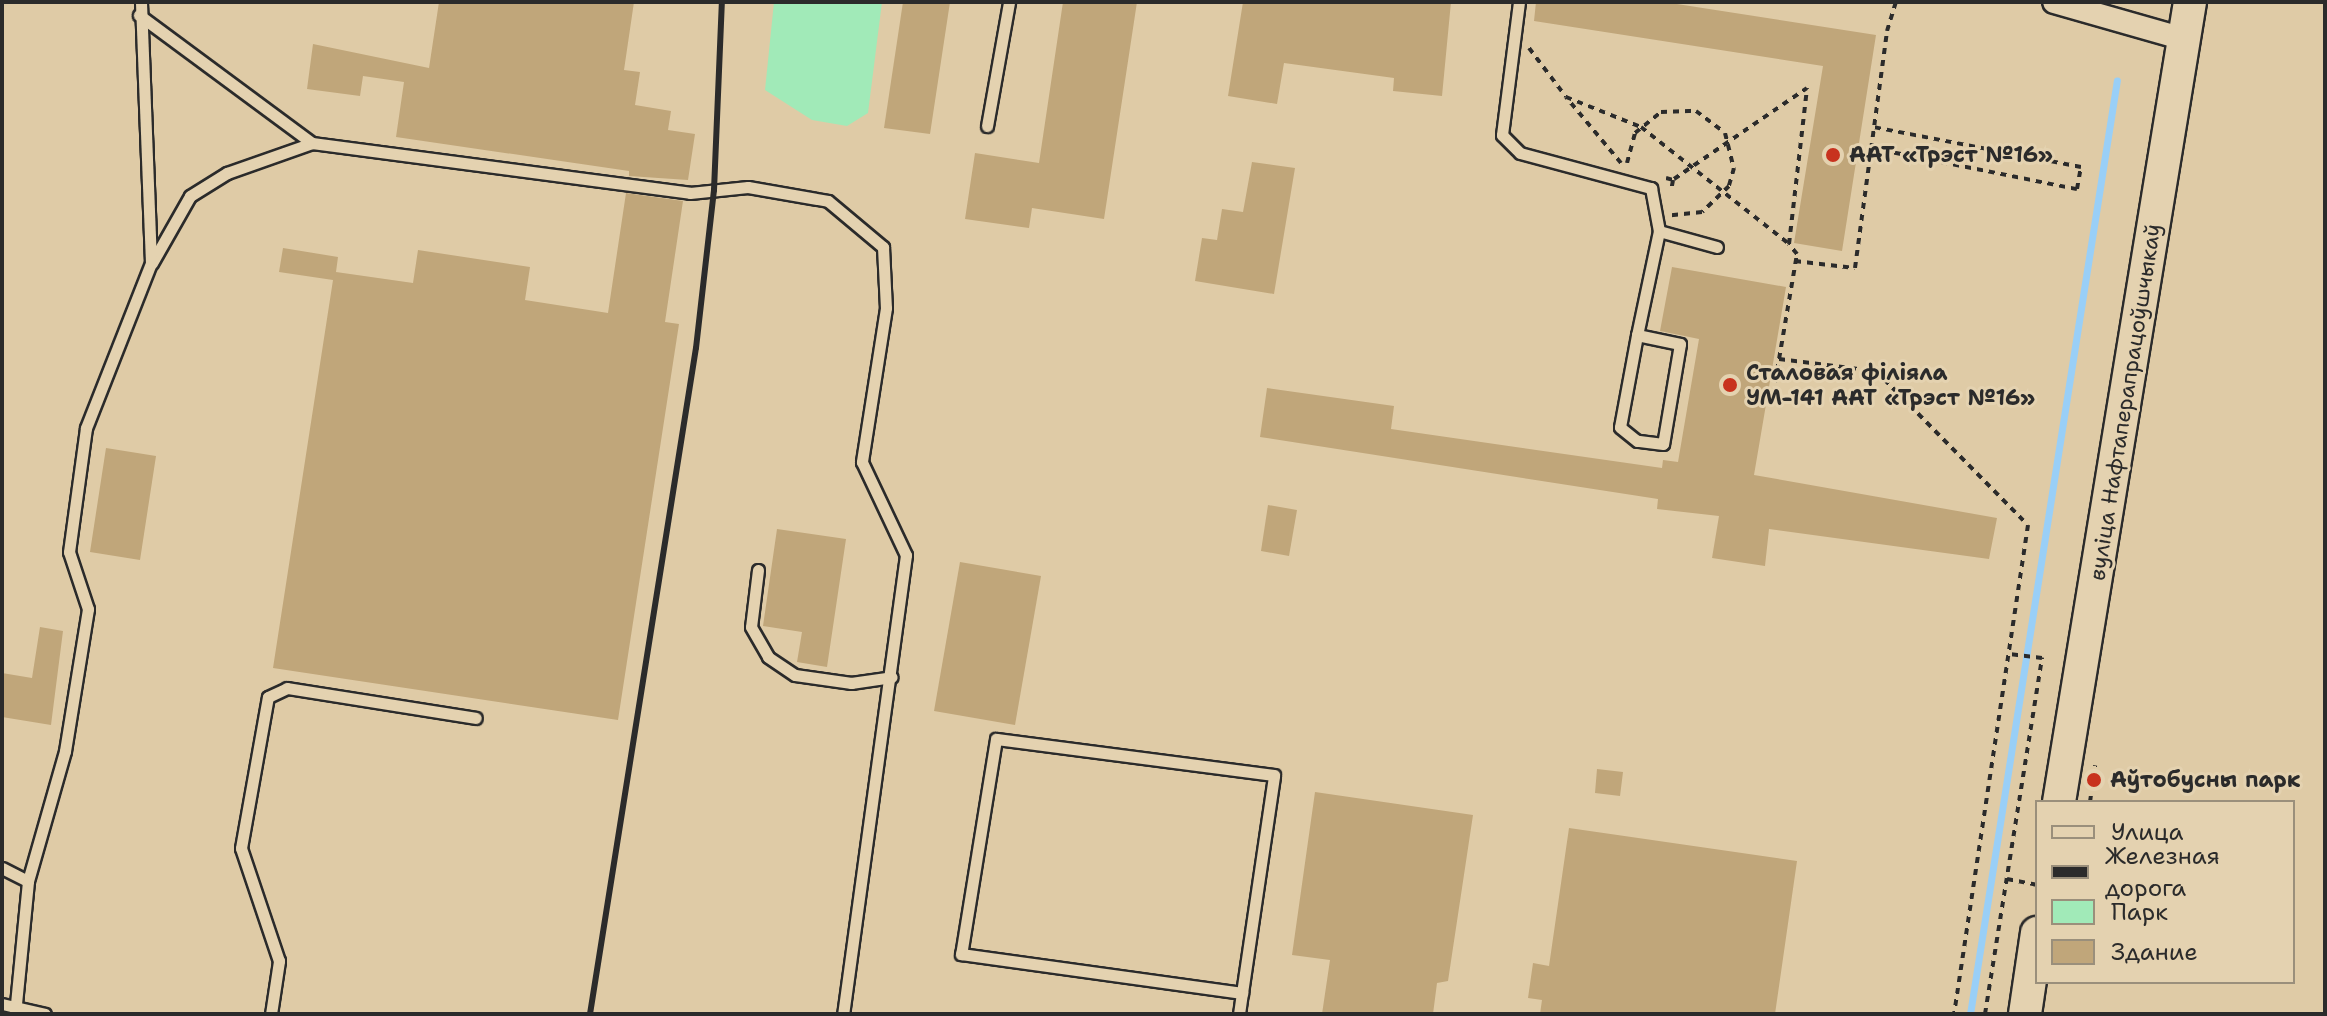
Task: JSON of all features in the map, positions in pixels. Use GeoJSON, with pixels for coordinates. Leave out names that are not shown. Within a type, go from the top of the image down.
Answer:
{"type":"FeatureCollection","features":[{"type":"Feature","properties":{"kind":"main road","name":"вуліца Нафтаперапрацоўшчыкаў"},"geometry":{"type":"LineString","coordinates":[[2059,800],[2190,2]]}},
{"type":"Feature","properties":{"kind":"main road"},"geometry":{"type":"LineString","coordinates":[[2025,1014],[2035,946]]}},
{"type":"Feature","properties":{"kind":"street"},"geometry":{"type":"LineString","coordinates":[[2054,2],[2184,39]]}},
{"type":"Feature","properties":{"kind":"lane"},"geometry":{"type":"LineString","coordinates":[[987,126],[1009,2]]}},
{"type":"Feature","properties":{"kind":"lane"},"geometry":{"type":"LineString","coordinates":[[1519,2],[1502,135],[1520,153],[1651,188],[1659,231],[1637,335],[1620,427],[1637,441],[1663,444],[1680,344],[1637,335]]}},
{"type":"Feature","properties":{"kind":"lane"},"geometry":{"type":"LineString","coordinates":[[140,8],[312,143]]}},
{"type":"Feature","properties":{"kind":"lane"},"geometry":{"type":"LineString","coordinates":[[140,8],[151,263]]}},
{"type":"Feature","properties":{"kind":"lane"},"geometry":{"type":"LineString","coordinates":[[45,1014],[10,1009],[28,881],[65,751],[88,609],[69,552],[86,428],[151,263],[190,196],[227,173],[312,143],[690,193],[748,187],[828,201],[883,247],[886,308],[862,462],[906,555],[892,677],[843,1014]]}},
{"type":"Feature","properties":{"kind":"lane"},"geometry":{"type":"LineString","coordinates":[[1659,231],[1717,247]]}},
{"type":"Feature","properties":{"kind":"lane"},"geometry":{"type":"LineString","coordinates":[[758,570],[751,627],[768,657],[795,675],[851,683],[892,677]]}},
{"type":"Feature","properties":{"kind":"lane"},"geometry":{"type":"LineString","coordinates":[[271,1014],[279,961],[241,848],[268,697],[287,688],[476,718]]}},
{"type":"Feature","properties":{"kind":"lane"},"geometry":{"type":"LineString","coordinates":[[1239,1014],[1274,775],[996,739],[961,954],[1242,993]]}},
{"type":"Feature","properties":{"kind":"lane"},"geometry":{"type":"LineString","coordinates":[[2,868],[28,881]]}},
{"type":"Feature","properties":{"kind":"path"},"geometry":{"type":"LineString","coordinates":[[1795,261],[1855,268],[1887,31],[1896,2]]}},
{"type":"Feature","properties":{"kind":"path"},"geometry":{"type":"LineString","coordinates":[[1515,28],[1566,97],[1627,170],[1628,148],[1641,127],[1661,112],[1696,111],[1712,119],[1729,141],[1734,168],[1718,201],[1693,214],[1666,215],[1673,180],[1692,166],[1729,141],[1807,88],[1789,244],[1795,261],[1771,406]]}},
{"type":"Feature","properties":{"kind":"path"},"geometry":{"type":"LineString","coordinates":[[1566,97],[1641,127],[1789,244]]}},
{"type":"Feature","properties":{"kind":"path"},"geometry":{"type":"LineString","coordinates":[[1871,148],[2077,189],[2081,167],[1874,127]]}},
{"type":"Feature","properties":{"kind":"path"},"geometry":{"type":"LineString","coordinates":[[1662,177],[1673,180]]}},
{"type":"Feature","properties":{"kind":"path"},"geometry":{"type":"LineString","coordinates":[[1779,359],[1876,371],[2028,525],[1954,1014]]}},
{"type":"Feature","properties":{"kind":"path"},"geometry":{"type":"LineString","coordinates":[[1985,1014],[2042,658],[2009,654]]}},
{"type":"Feature","properties":{"kind":"path"},"geometry":{"type":"LineString","coordinates":[[2007,879],[2035,885]]}},
{"type":"Feature","properties":{"kind":"green space"},"geometry":{"type":"Polygon","coordinates":[[[774,2],[882,2],[868,113],[847,126],[812,120],[765,90],[774,2]]]}},
{"type":"Feature","properties":{"kind":"building"},"geometry":{"type":"Polygon","coordinates":[[[439,2],[634,2],[624,70],[640,72],[635,105],[671,111],[668,130],[695,134],[688,180],[629,176],[629,171],[396,137],[404,82],[363,76],[360,96],[307,89],[313,44],[429,68],[439,2]]]}},
{"type":"Feature","properties":{"kind":"building"},"geometry":{"type":"Polygon","coordinates":[[[903,2],[950,2],[930,134],[884,128],[903,2]]]}},
{"type":"Feature","properties":{"kind":"building"},"geometry":{"type":"Polygon","coordinates":[[[1063,2],[1137,2],[1104,219],[1032,208],[1029,228],[965,219],[975,153],[1039,163],[1063,2]]]}},
{"type":"Feature","properties":{"kind":"building"},"geometry":{"type":"Polygon","coordinates":[[[1243,2],[1451,2],[1442,96],[1393,91],[1394,78],[1284,63],[1277,104],[1228,96],[1243,2]]]}},
{"type":"Feature","properties":{"kind":"building","name":"ААТ «Трэст №16»"},"geometry":{"type":"Polygon","coordinates":[[[1536,2],[1664,2],[1876,35],[1842,251],[1794,243],[1823,66],[1534,21],[1536,2]]]}},
{"type":"Feature","properties":{"kind":"building"},"geometry":{"type":"Polygon","coordinates":[[[1252,162],[1295,168],[1274,294],[1195,281],[1202,238],[1217,240],[1222,209],[1243,212],[1252,162]]]}},
{"type":"Feature","properties":{"kind":"building"},"geometry":{"type":"Polygon","coordinates":[[[626,193],[683,201],[665,322],[679,324],[618,720],[273,668],[333,280],[279,272],[283,248],[338,257],[336,272],[413,283],[418,250],[530,267],[525,300],[608,313],[626,193]]]}},
{"type":"Feature","properties":{"kind":"building"},"geometry":{"type":"Polygon","coordinates":[[[1672,267],[1786,287],[1754,475],[1997,518],[1989,559],[1769,529],[1765,566],[1712,558],[1719,516],[1657,509],[1658,499],[1260,437],[1267,388],[1394,406],[1391,429],[1662,468],[1663,460],[1678,462],[1699,339],[1660,331],[1672,267]]]}},
{"type":"Feature","properties":{"kind":"building"},"geometry":{"type":"Polygon","coordinates":[[[106,448],[156,456],[140,560],[90,552],[106,448]]]}},
{"type":"Feature","properties":{"kind":"building"},"geometry":{"type":"Polygon","coordinates":[[[1268,505],[1297,510],[1289,556],[1261,551],[1268,505]]]}},
{"type":"Feature","properties":{"kind":"building"},"geometry":{"type":"Polygon","coordinates":[[[777,529],[846,539],[827,667],[797,662],[802,632],[763,626],[777,529]]]}},
{"type":"Feature","properties":{"kind":"building"},"geometry":{"type":"Polygon","coordinates":[[[960,562],[1041,576],[1015,725],[934,711],[960,562]]]}},
{"type":"Feature","properties":{"kind":"building"},"geometry":{"type":"Polygon","coordinates":[[[40,627],[63,631],[51,725],[2,717],[2,673],[32,678],[40,627]]]}},
{"type":"Feature","properties":{"kind":"building"},"geometry":{"type":"Polygon","coordinates":[[[1597,769],[1623,772],[1620,796],[1595,793],[1597,769]]]}},
{"type":"Feature","properties":{"kind":"building"},"geometry":{"type":"Polygon","coordinates":[[[1315,792],[1473,815],[1448,981],[1437,983],[1433,1014],[1322,1014],[1330,960],[1292,955],[1315,792]]]}},
{"type":"Feature","properties":{"kind":"building"},"geometry":{"type":"Polygon","coordinates":[[[1569,828],[1797,861],[1775,1014],[1540,1014],[1542,1000],[1528,998],[1533,963],[1549,966],[1569,828]]]}},
{"type":"Feature","properties":{"kind":"waterway"},"geometry":{"type":"LineString","coordinates":[[1970,1014],[2117,80]]}},
{"type":"Feature","properties":{"kind":"railway"},"geometry":{"type":"LineString","coordinates":[[590,1014],[696,348],[714,190],[722,2]]}},
{"type":"Feature","properties":{"kind":"place","name":"ААТ «Трэст №16»"},"geometry":{"type":"Point","coordinates":[1833,155]}},
{"type":"Feature","properties":{"kind":"place","name":"Сталовая філіяла УМ-141 ААТ «Трэст №16»"},"geometry":{"type":"Point","coordinates":[1730,385]}},
{"type":"Feature","properties":{"kind":"place","name":"Аўтобусны парк"},"geometry":{"type":"Point","coordinates":[2094,780]}}]}
